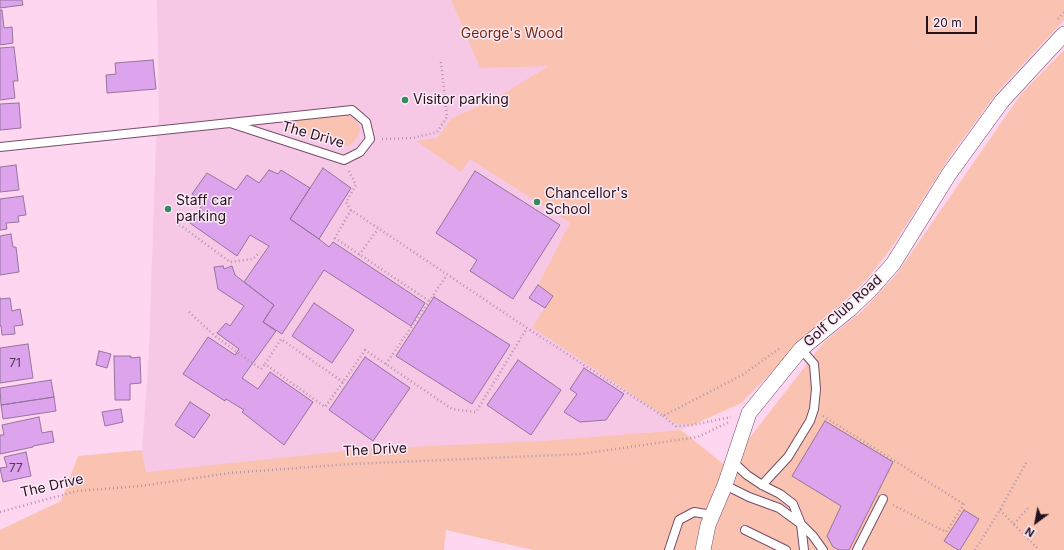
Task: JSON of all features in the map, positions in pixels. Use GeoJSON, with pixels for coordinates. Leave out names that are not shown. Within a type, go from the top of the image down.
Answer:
{"type":"FeatureCollection","features":[{"type":"Feature","properties":{"kind":"street","name":"Golf Club Road"},"geometry":{"type":"LineString","coordinates":[[703,550],[708,525],[725,485],[749,412],[801,349],[850,309],[870,290],[893,264],[949,174],[1002,101],[1059,29]]}},
{"type":"Feature","properties":{"kind":"lane","name":"The Drive"},"geometry":{"type":"LineString","coordinates":[[0,147],[352,110],[366,122],[370,139],[360,152],[344,160],[230,123]]}},
{"type":"Feature","properties":{"kind":"lane"},"geometry":{"type":"LineString","coordinates":[[762,485],[788,457],[810,421],[814,410],[816,389],[814,364],[801,349]]}},
{"type":"Feature","properties":{"kind":"lane"},"geometry":{"type":"LineString","coordinates":[[733,462],[747,475],[780,494],[793,504],[801,524],[804,550]]}},
{"type":"Feature","properties":{"kind":"lane"},"geometry":{"type":"LineString","coordinates":[[725,485],[749,497],[780,508],[801,524],[813,536],[823,550]]}},
{"type":"Feature","properties":{"kind":"lane"},"geometry":{"type":"LineString","coordinates":[[857,550],[883,500]]}},
{"type":"Feature","properties":{"kind":"lane"},"geometry":{"type":"LineString","coordinates":[[669,550],[679,520],[694,512],[712,515]]}},
{"type":"Feature","properties":{"kind":"lane"},"geometry":{"type":"LineString","coordinates":[[745,530],[786,550]]}},
{"type":"Feature","properties":{"kind":"path"},"geometry":{"type":"LineString","coordinates":[[1059,29],[1064,12]]}},
{"type":"Feature","properties":{"kind":"path"},"geometry":{"type":"LineString","coordinates":[[370,139],[413,138],[437,132],[447,117],[441,62]]}},
{"type":"Feature","properties":{"kind":"path"},"geometry":{"type":"LineString","coordinates":[[344,160],[356,185],[346,202],[351,210],[676,426],[693,425],[749,412]]}},
{"type":"Feature","properties":{"kind":"path"},"geometry":{"type":"LineString","coordinates":[[351,210],[335,238],[429,301]]}},
{"type":"Feature","properties":{"kind":"path"},"geometry":{"type":"LineString","coordinates":[[176,222],[230,262],[254,259],[260,252]]}},
{"type":"Feature","properties":{"kind":"path"},"geometry":{"type":"LineString","coordinates":[[359,255],[378,229]]}},
{"type":"Feature","properties":{"kind":"path"},"geometry":{"type":"LineString","coordinates":[[386,364],[447,275]]}},
{"type":"Feature","properties":{"kind":"path"},"geometry":{"type":"LineString","coordinates":[[189,312],[215,336],[261,369],[281,339],[343,382]]}},
{"type":"Feature","properties":{"kind":"path"},"geometry":{"type":"LineString","coordinates":[[265,364],[325,407],[365,350],[452,409],[476,412],[527,328]]}},
{"type":"Feature","properties":{"kind":"path"},"geometry":{"type":"LineString","coordinates":[[663,416],[744,374],[786,344]]}},
{"type":"Feature","properties":{"kind":"path"},"geometry":{"type":"LineString","coordinates":[[814,410],[965,504],[946,532],[883,500]]}},
{"type":"Feature","properties":{"kind":"path","name":"The Drive"},"geometry":{"type":"LineString","coordinates":[[0,512],[77,491],[140,486],[230,473],[352,464],[581,454],[698,437],[749,412]]}},
{"type":"Feature","properties":{"kind":"path"},"geometry":{"type":"LineString","coordinates":[[975,550],[1000,510],[1027,461]]}},
{"type":"Feature","properties":{"kind":"path"},"geometry":{"type":"LineString","coordinates":[[1014,524],[1029,507]]}},
{"type":"Feature","properties":{"kind":"path"},"geometry":{"type":"LineString","coordinates":[[1000,510],[1040,550]]}},
{"type":"Feature","properties":{"kind":"shaded area","name":"Chancellor's School"},"geometry":{"type":"Polygon","coordinates":[[[157,0],[451,0],[480,68],[1064,0],[1064,20],[999,90],[950,156],[892,247],[868,278],[838,307],[820,321],[791,353],[741,403],[681,430],[146,472],[142,450],[149,352],[156,138],[159,118],[157,0]]]}},
{"type":"Feature","properties":{"kind":"green space","name":"George's Wood"},"geometry":{"type":"Polygon","coordinates":[[[451,0],[1064,0],[1064,20],[999,90],[950,156],[892,247],[868,278],[838,307],[820,321],[791,353],[741,403],[693,425],[675,423],[532,327],[553,296],[538,285],[570,223],[470,159],[461,172],[416,141],[437,138],[452,118],[491,101],[549,66],[480,68],[451,0]]]}},
{"type":"Feature","properties":{"kind":"green space"},"geometry":{"type":"Polygon","coordinates":[[[1064,50],[1064,550],[533,550],[446,530],[444,550],[0,550],[0,530],[61,501],[78,456],[142,450],[146,472],[365,449],[540,441],[681,430],[727,467],[824,342],[862,311],[896,275],[1021,94],[1064,50]]]}},
{"type":"Feature","properties":{"kind":"green space"},"geometry":{"type":"Polygon","coordinates":[[[347,115],[356,120],[360,128],[356,139],[352,144],[347,146],[342,146],[286,128],[289,121],[347,115]]]}},
{"type":"Feature","properties":{"kind":"building"},"geometry":{"type":"Polygon","coordinates":[[[0,0],[22,0],[23,5],[0,8],[0,0]]]}},
{"type":"Feature","properties":{"kind":"building"},"geometry":{"type":"Polygon","coordinates":[[[0,10],[2,10],[4,28],[12,27],[13,43],[0,45],[0,10]]]}},
{"type":"Feature","properties":{"kind":"building"},"geometry":{"type":"Polygon","coordinates":[[[14,47],[18,81],[13,81],[15,98],[0,100],[0,48],[14,47]]]}},
{"type":"Feature","properties":{"kind":"building"},"geometry":{"type":"Polygon","coordinates":[[[153,60],[156,89],[107,93],[106,75],[116,74],[115,63],[153,60]]]}},
{"type":"Feature","properties":{"kind":"building"},"geometry":{"type":"Polygon","coordinates":[[[19,103],[21,128],[0,130],[0,104],[19,103]]]}},
{"type":"Feature","properties":{"kind":"building"},"geometry":{"type":"Polygon","coordinates":[[[16,165],[19,190],[0,192],[0,167],[16,165]]]}},
{"type":"Feature","properties":{"kind":"building"},"geometry":{"type":"Polygon","coordinates":[[[323,168],[351,188],[319,239],[290,219],[323,168]]]}},
{"type":"Feature","properties":{"kind":"building"},"geometry":{"type":"Polygon","coordinates":[[[269,170],[278,174],[281,170],[310,188],[290,219],[329,247],[333,242],[425,303],[411,326],[324,270],[282,334],[263,322],[274,305],[244,282],[269,246],[250,235],[237,256],[190,223],[204,202],[192,194],[207,173],[236,190],[247,175],[259,183],[269,170]]]}},
{"type":"Feature","properties":{"kind":"building"},"geometry":{"type":"Polygon","coordinates":[[[475,171],[560,225],[513,299],[470,271],[477,260],[436,233],[475,171]]]}},
{"type":"Feature","properties":{"kind":"building"},"geometry":{"type":"Polygon","coordinates":[[[23,196],[26,215],[18,216],[19,222],[6,223],[7,229],[0,230],[0,199],[23,196]]]}},
{"type":"Feature","properties":{"kind":"building"},"geometry":{"type":"Polygon","coordinates":[[[11,234],[13,247],[16,247],[19,272],[0,275],[0,236],[11,234]]]}},
{"type":"Feature","properties":{"kind":"building"},"geometry":{"type":"Polygon","coordinates":[[[223,266],[224,269],[232,266],[235,275],[274,305],[263,322],[276,331],[242,378],[258,389],[270,372],[313,402],[284,445],[242,412],[244,410],[226,399],[225,401],[183,374],[208,337],[235,355],[239,349],[217,333],[226,323],[230,326],[244,306],[218,289],[214,267],[223,266]]]}},
{"type":"Feature","properties":{"kind":"building"},"geometry":{"type":"Polygon","coordinates":[[[538,285],[553,296],[545,308],[529,298],[538,285]]]}},
{"type":"Feature","properties":{"kind":"building"},"geometry":{"type":"Polygon","coordinates":[[[434,297],[510,345],[472,404],[396,356],[434,297]]]}},
{"type":"Feature","properties":{"kind":"building"},"geometry":{"type":"Polygon","coordinates":[[[10,298],[12,311],[20,309],[23,325],[14,326],[15,334],[2,335],[0,326],[0,299],[10,298]]]}},
{"type":"Feature","properties":{"kind":"building"},"geometry":{"type":"Polygon","coordinates":[[[314,303],[354,330],[332,363],[292,336],[314,303]]]}},
{"type":"Feature","properties":{"kind":"building"},"geometry":{"type":"Polygon","coordinates":[[[28,344],[33,378],[0,383],[0,348],[28,344]]]}},
{"type":"Feature","properties":{"kind":"building"},"geometry":{"type":"Polygon","coordinates":[[[99,351],[111,354],[107,368],[96,365],[99,351]]]}},
{"type":"Feature","properties":{"kind":"building"},"geometry":{"type":"Polygon","coordinates":[[[114,356],[131,356],[131,358],[140,357],[141,383],[130,384],[130,400],[115,400],[114,356]]]}},
{"type":"Feature","properties":{"kind":"building"},"geometry":{"type":"Polygon","coordinates":[[[365,357],[410,388],[373,441],[329,410],[365,357]]]}},
{"type":"Feature","properties":{"kind":"building"},"geometry":{"type":"Polygon","coordinates":[[[518,360],[561,390],[531,435],[487,405],[518,360]]]}},
{"type":"Feature","properties":{"kind":"building"},"geometry":{"type":"Polygon","coordinates":[[[584,368],[624,394],[606,420],[580,422],[564,412],[577,394],[570,389],[584,368]]]}},
{"type":"Feature","properties":{"kind":"building"},"geometry":{"type":"Polygon","coordinates":[[[51,380],[54,397],[1,405],[0,388],[51,380]]]}},
{"type":"Feature","properties":{"kind":"building"},"geometry":{"type":"Polygon","coordinates":[[[54,397],[56,411],[3,419],[1,405],[54,397]]]}},
{"type":"Feature","properties":{"kind":"building"},"geometry":{"type":"Polygon","coordinates":[[[190,402],[210,415],[194,438],[175,425],[190,402]]]}},
{"type":"Feature","properties":{"kind":"building"},"geometry":{"type":"Polygon","coordinates":[[[121,409],[123,422],[105,426],[102,412],[121,409]]]}},
{"type":"Feature","properties":{"kind":"building"},"geometry":{"type":"Polygon","coordinates":[[[39,417],[42,433],[52,431],[54,442],[0,454],[0,435],[4,435],[2,425],[39,417]]]}},
{"type":"Feature","properties":{"kind":"building"},"geometry":{"type":"Polygon","coordinates":[[[825,421],[893,462],[849,550],[839,550],[833,547],[827,536],[841,506],[792,476],[825,421]]]}},
{"type":"Feature","properties":{"kind":"building"},"geometry":{"type":"Polygon","coordinates":[[[26,452],[31,476],[3,482],[0,468],[7,467],[4,457],[26,452]]]}},
{"type":"Feature","properties":{"kind":"building"},"geometry":{"type":"Polygon","coordinates":[[[964,510],[979,519],[960,550],[958,550],[944,541],[964,510]]]}},
{"type":"Feature","properties":{"kind":"place","name":"Visitor parking"},"geometry":{"type":"Point","coordinates":[405,100]}},
{"type":"Feature","properties":{"kind":"place","name":"Chancellor's School"},"geometry":{"type":"Point","coordinates":[537,202]}},
{"type":"Feature","properties":{"kind":"place","name":"Staff car parking"},"geometry":{"type":"Point","coordinates":[168,209]}}]}
